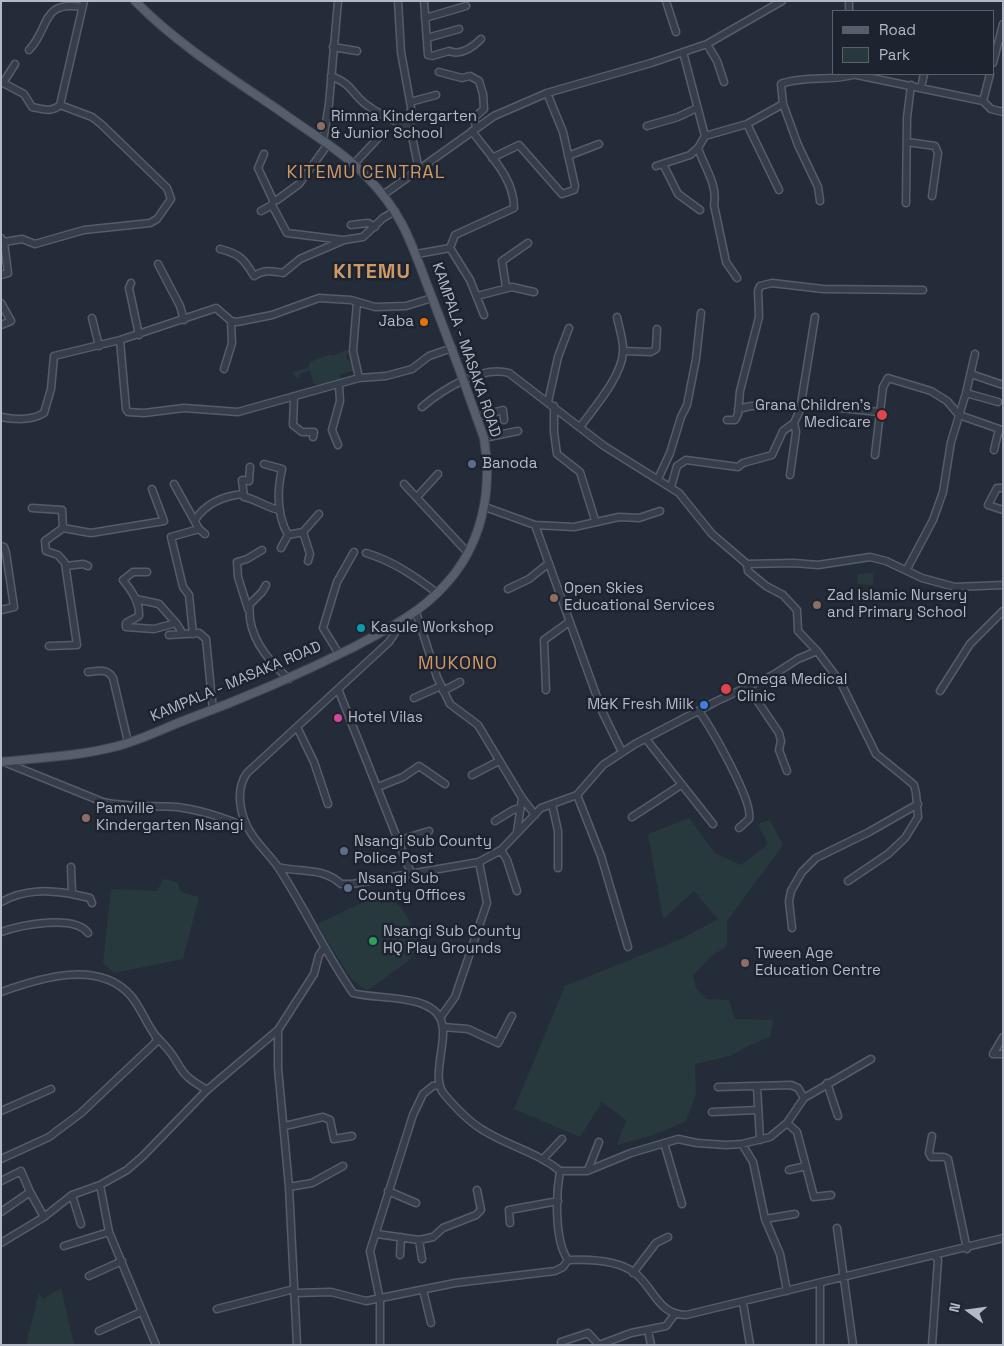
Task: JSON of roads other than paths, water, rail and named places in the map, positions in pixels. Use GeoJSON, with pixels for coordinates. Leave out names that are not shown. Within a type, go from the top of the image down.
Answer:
{"type":"FeatureCollection","features":[{"type":"Feature","properties":{"kind":"main road","name":"KAMPALA - MASAKA ROAD"},"geometry":{"type":"LineString","coordinates":[[2,762],[114,747],[289,679],[402,622],[437,593],[460,566],[468,553],[485,507],[488,485],[488,458],[484,438],[406,228],[395,211],[383,195],[353,165],[325,143],[189,48],[151,18],[135,1]]}},
{"type":"Feature","properties":{"kind":"street"},"geometry":{"type":"LineString","coordinates":[[261,211],[299,184],[325,143],[338,1]]}},
{"type":"Feature","properties":{"kind":"street"},"geometry":{"type":"LineString","coordinates":[[398,1],[401,52],[410,102],[410,127],[418,170]]}},
{"type":"Feature","properties":{"kind":"street"},"geometry":{"type":"LineString","coordinates":[[424,1],[428,55],[432,56],[449,51],[453,53],[466,50],[482,39]]}},
{"type":"Feature","properties":{"kind":"street"},"geometry":{"type":"LineString","coordinates":[[666,1],[676,32]]}},
{"type":"Feature","properties":{"kind":"street"},"geometry":{"type":"LineString","coordinates":[[383,195],[494,116],[547,93],[707,44],[782,1]]}},
{"type":"Feature","properties":{"kind":"street"},"geometry":{"type":"LineString","coordinates":[[15,64],[2,82],[24,94],[32,107],[54,110],[60,105],[83,4],[60,4],[54,8],[48,15],[39,37],[30,50]]}},
{"type":"Feature","properties":{"kind":"street"},"geometry":{"type":"LineString","coordinates":[[426,18],[466,6]]}},
{"type":"Feature","properties":{"kind":"street"},"geometry":{"type":"LineString","coordinates":[[994,59],[1003,24]]}},
{"type":"Feature","properties":{"kind":"street"},"geometry":{"type":"LineString","coordinates":[[427,38],[458,29]]}},
{"type":"Feature","properties":{"kind":"street"},"geometry":{"type":"LineString","coordinates":[[707,44],[717,61],[724,82]]}},
{"type":"Feature","properties":{"kind":"street"},"geometry":{"type":"LineString","coordinates":[[333,47],[357,51]]}},
{"type":"Feature","properties":{"kind":"street"},"geometry":{"type":"LineString","coordinates":[[684,52],[705,136]]}},
{"type":"Feature","properties":{"kind":"street"},"geometry":{"type":"LineString","coordinates":[[439,72],[462,78],[470,76],[479,81],[483,94],[484,109],[474,118],[474,130],[503,172],[509,184],[514,208],[455,235],[450,248]]}},
{"type":"Feature","properties":{"kind":"street"},"geometry":{"type":"LineString","coordinates":[[820,200],[818,187],[798,145],[783,104],[780,84],[805,78],[838,78],[848,75]]}},
{"type":"Feature","properties":{"kind":"street"},"geometry":{"type":"LineString","coordinates":[[857,75],[984,101],[991,109],[1003,112]]}},
{"type":"Feature","properties":{"kind":"street"},"geometry":{"type":"LineString","coordinates":[[921,88],[924,75]]}},
{"type":"Feature","properties":{"kind":"street"},"geometry":{"type":"LineString","coordinates":[[984,101],[990,75]]}},
{"type":"Feature","properties":{"kind":"street"},"geometry":{"type":"LineString","coordinates":[[331,76],[351,86],[357,96],[382,116],[410,127]]}},
{"type":"Feature","properties":{"kind":"street"},"geometry":{"type":"LineString","coordinates":[[906,203],[907,142],[911,85]]}},
{"type":"Feature","properties":{"kind":"street"},"geometry":{"type":"LineString","coordinates":[[492,158],[519,145],[562,194],[575,188],[562,132],[547,93]]}},
{"type":"Feature","properties":{"kind":"street"},"geometry":{"type":"LineString","coordinates":[[410,102],[436,95]]}},
{"type":"Feature","properties":{"kind":"street"},"geometry":{"type":"LineString","coordinates":[[700,210],[678,194],[660,165],[694,153],[705,136],[747,124],[783,104]]}},
{"type":"Feature","properties":{"kind":"street"},"geometry":{"type":"LineString","coordinates":[[1,276],[8,274],[3,240],[22,239],[35,244],[84,230],[150,222],[157,219],[170,202],[170,194],[166,188],[101,124],[92,117],[60,105]]}},
{"type":"Feature","properties":{"kind":"street"},"geometry":{"type":"LineString","coordinates":[[647,126],[678,117],[697,108]]}},
{"type":"Feature","properties":{"kind":"street"},"geometry":{"type":"LineString","coordinates":[[747,124],[779,190]]}},
{"type":"Feature","properties":{"kind":"street"},"geometry":{"type":"LineString","coordinates":[[353,165],[379,137]]}},
{"type":"Feature","properties":{"kind":"street"},"geometry":{"type":"LineString","coordinates":[[907,142],[935,146],[938,153],[932,196]]}},
{"type":"Feature","properties":{"kind":"street"},"geometry":{"type":"LineString","coordinates":[[568,156],[599,144]]}},
{"type":"Feature","properties":{"kind":"street"},"geometry":{"type":"LineString","coordinates":[[698,148],[712,181],[716,197],[714,205],[726,262],[737,278]]}},
{"type":"Feature","properties":{"kind":"street"},"geometry":{"type":"LineString","coordinates":[[264,154],[258,168],[287,233],[344,240]]}},
{"type":"Feature","properties":{"kind":"street"},"geometry":{"type":"LineString","coordinates":[[220,249],[235,253],[244,259],[254,276],[271,270],[283,273],[300,259],[344,240],[363,237],[395,211]]}},
{"type":"Feature","properties":{"kind":"street"},"geometry":{"type":"LineString","coordinates":[[351,225],[368,223],[375,227]]}},
{"type":"Feature","properties":{"kind":"street"},"geometry":{"type":"LineString","coordinates":[[506,287],[501,265],[502,261],[528,242]]}},
{"type":"Feature","properties":{"kind":"street"},"geometry":{"type":"LineString","coordinates":[[416,254],[450,248]]}},
{"type":"Feature","properties":{"kind":"street"},"geometry":{"type":"LineString","coordinates":[[450,248],[462,265],[484,315]]}},
{"type":"Feature","properties":{"kind":"street"},"geometry":{"type":"LineString","coordinates":[[158,264],[180,306],[184,320]]}},
{"type":"Feature","properties":{"kind":"street"},"geometry":{"type":"LineString","coordinates":[[131,283],[129,288],[139,335]]}},
{"type":"Feature","properties":{"kind":"street"},"geometry":{"type":"LineString","coordinates":[[727,420],[735,420],[738,409],[740,391],[759,317],[758,290],[760,286],[772,283],[823,290],[923,290]]}},
{"type":"Feature","properties":{"kind":"street"},"geometry":{"type":"LineString","coordinates":[[477,296],[506,287],[534,292]]}},
{"type":"Feature","properties":{"kind":"street"},"geometry":{"type":"LineString","coordinates":[[1,417],[24,420],[36,418],[44,413],[51,389],[54,356],[139,335],[216,308],[231,321],[236,322],[272,315],[319,298],[338,298],[375,307],[388,307],[406,306],[432,298]]}},
{"type":"Feature","properties":{"kind":"street"},"geometry":{"type":"LineString","coordinates":[[357,302],[354,351],[359,378]]}},
{"type":"Feature","properties":{"kind":"street"},"geometry":{"type":"LineString","coordinates":[[1,303],[11,321],[1,325]]}},
{"type":"Feature","properties":{"kind":"street"},"geometry":{"type":"LineString","coordinates":[[658,479],[670,453],[681,417],[687,405],[696,359],[701,313]]}},
{"type":"Feature","properties":{"kind":"street"},"geometry":{"type":"LineString","coordinates":[[580,427],[616,375],[622,362],[624,351],[617,317]]}},
{"type":"Feature","properties":{"kind":"street"},"geometry":{"type":"LineString","coordinates":[[790,475],[796,437],[794,422],[801,404],[815,317]]}},
{"type":"Feature","properties":{"kind":"street"},"geometry":{"type":"LineString","coordinates":[[92,318],[99,346]]}},
{"type":"Feature","properties":{"kind":"street"},"geometry":{"type":"LineString","coordinates":[[224,369],[232,344],[231,321]]}},
{"type":"Feature","properties":{"kind":"street"},"geometry":{"type":"LineString","coordinates":[[570,328],[558,357],[551,404],[554,432],[557,454],[580,472],[595,520]]}},
{"type":"Feature","properties":{"kind":"street"},"geometry":{"type":"LineString","coordinates":[[624,351],[651,352],[656,349],[657,329]]}},
{"type":"Feature","properties":{"kind":"street"},"geometry":{"type":"LineString","coordinates":[[120,340],[126,409],[128,412],[144,413],[184,408],[238,412],[273,401],[294,398],[359,378],[386,376],[412,368],[429,356],[452,348]]}},
{"type":"Feature","properties":{"kind":"street"},"geometry":{"type":"LineString","coordinates":[[907,569],[939,506],[947,476],[951,442],[966,393],[975,354]]}},
{"type":"Feature","properties":{"kind":"street"},"geometry":{"type":"LineString","coordinates":[[422,408],[435,396],[463,380],[498,371],[512,374],[604,446],[671,487],[683,497],[712,534],[747,564],[794,563],[818,565],[870,557],[907,569],[922,578],[955,587],[1003,585]]}},
{"type":"Feature","properties":{"kind":"street"},"geometry":{"type":"LineString","coordinates":[[970,374],[1003,385]]}},
{"type":"Feature","properties":{"kind":"street"},"geometry":{"type":"LineString","coordinates":[[875,456],[884,383],[888,378],[930,391],[947,401],[959,415],[1001,430],[994,450]]}},
{"type":"Feature","properties":{"kind":"street"},"geometry":{"type":"LineString","coordinates":[[338,445],[332,424],[340,401],[339,385]]}},
{"type":"Feature","properties":{"kind":"street"},"geometry":{"type":"LineString","coordinates":[[966,393],[998,402]]}},
{"type":"Feature","properties":{"kind":"street"},"geometry":{"type":"LineString","coordinates":[[294,398],[292,425],[302,432],[314,432],[313,437]]}},
{"type":"Feature","properties":{"kind":"street"},"geometry":{"type":"LineString","coordinates":[[801,404],[880,412]]}},
{"type":"Feature","properties":{"kind":"street"},"geometry":{"type":"LineString","coordinates":[[738,409],[751,406],[765,406]]}},
{"type":"Feature","properties":{"kind":"street"},"geometry":{"type":"LineString","coordinates":[[477,417],[503,410],[504,420]]}},
{"type":"Feature","properties":{"kind":"street"},"geometry":{"type":"LineString","coordinates":[[671,487],[678,466],[686,460],[738,467],[743,462],[772,456],[783,431],[794,422]]}},
{"type":"Feature","properties":{"kind":"street"},"geometry":{"type":"LineString","coordinates":[[484,438],[518,431]]}},
{"type":"Feature","properties":{"kind":"street"},"geometry":{"type":"LineString","coordinates":[[264,464],[282,469],[278,489],[280,510],[288,535],[281,548]]}},
{"type":"Feature","properties":{"kind":"street"},"geometry":{"type":"LineString","coordinates":[[250,467],[249,481],[242,480],[244,497],[252,498],[264,506],[280,510]]}},
{"type":"Feature","properties":{"kind":"street"},"geometry":{"type":"LineString","coordinates":[[417,497],[438,474]]}},
{"type":"Feature","properties":{"kind":"street"},"geometry":{"type":"LineString","coordinates":[[174,484],[199,529],[205,534]]}},
{"type":"Feature","properties":{"kind":"street"},"geometry":{"type":"LineString","coordinates":[[404,484],[468,553]]}},
{"type":"Feature","properties":{"kind":"street"},"geometry":{"type":"LineString","coordinates":[[1003,488],[997,488],[988,505],[1003,510]]}},
{"type":"Feature","properties":{"kind":"street"},"geometry":{"type":"LineString","coordinates":[[49,646],[77,645],[68,593],[66,566],[62,558],[46,551],[45,541],[63,528],[91,533],[164,521],[152,489]]}},
{"type":"Feature","properties":{"kind":"street"},"geometry":{"type":"LineString","coordinates":[[195,520],[204,508],[222,498],[243,494]]}},
{"type":"Feature","properties":{"kind":"street"},"geometry":{"type":"LineString","coordinates":[[485,507],[535,525],[574,527],[595,520],[619,517],[639,518],[660,511]]}},
{"type":"Feature","properties":{"kind":"street"},"geometry":{"type":"LineString","coordinates":[[32,508],[62,510],[63,528]]}},
{"type":"Feature","properties":{"kind":"street"},"geometry":{"type":"LineString","coordinates":[[288,535],[303,532],[318,514]]}},
{"type":"Feature","properties":{"kind":"street"},"geometry":{"type":"LineString","coordinates":[[535,525],[602,710],[622,752]]}},
{"type":"Feature","properties":{"kind":"street"},"geometry":{"type":"LineString","coordinates":[[193,634],[189,595],[183,587],[171,537],[199,529]]}},
{"type":"Feature","properties":{"kind":"street"},"geometry":{"type":"LineString","coordinates":[[303,532],[310,554],[308,561]]}},
{"type":"Feature","properties":{"kind":"street"},"geometry":{"type":"LineString","coordinates":[[1,546],[4,546],[6,553],[14,607],[1,610]]}},
{"type":"Feature","properties":{"kind":"street"},"geometry":{"type":"LineString","coordinates":[[262,550],[247,559],[237,562],[238,578],[261,650],[270,662],[289,679]]}},
{"type":"Feature","properties":{"kind":"street"},"geometry":{"type":"LineString","coordinates":[[339,654],[323,628],[337,582],[354,552]]}},
{"type":"Feature","properties":{"kind":"street"},"geometry":{"type":"LineString","coordinates":[[366,553],[383,558],[416,577],[437,593]]}},
{"type":"Feature","properties":{"kind":"street"},"geometry":{"type":"LineString","coordinates":[[508,589],[529,578],[549,563]]}},
{"type":"Feature","properties":{"kind":"street"},"geometry":{"type":"LineString","coordinates":[[66,566],[83,564],[88,566]]}},
{"type":"Feature","properties":{"kind":"street"},"geometry":{"type":"LineString","coordinates":[[747,564],[746,568],[758,580],[783,595],[797,610],[798,631],[817,651],[841,683],[876,754],[914,786],[918,804],[916,823],[905,838],[888,854],[848,881]]}},
{"type":"Feature","properties":{"kind":"street"},"geometry":{"type":"LineString","coordinates":[[147,572],[133,572],[123,580],[133,592],[139,616],[126,623],[126,627],[154,629],[176,623]]}},
{"type":"Feature","properties":{"kind":"street"},"geometry":{"type":"LineString","coordinates":[[249,610],[252,599],[262,592],[266,585]]}},
{"type":"Feature","properties":{"kind":"street"},"geometry":{"type":"LineString","coordinates":[[136,599],[159,604],[183,634]]}},
{"type":"Feature","properties":{"kind":"street"},"geometry":{"type":"LineString","coordinates":[[940,691],[970,644],[1003,611]]}},
{"type":"Feature","properties":{"kind":"street"},"geometry":{"type":"LineString","coordinates":[[416,612],[442,688],[453,708],[478,726],[522,798],[535,814]]}},
{"type":"Feature","properties":{"kind":"street"},"geometry":{"type":"LineString","coordinates":[[402,622],[389,642],[243,778],[239,792],[248,828],[278,867],[324,948],[353,993],[364,996],[412,1000],[434,1010],[440,1018],[443,1027],[439,1085],[444,1095],[484,1131],[543,1159],[560,1171],[588,1170],[678,1139],[697,1144],[742,1144],[770,1137],[786,1124],[804,1098],[871,1059]]}},
{"type":"Feature","properties":{"kind":"street"},"geometry":{"type":"LineString","coordinates":[[546,690],[544,640],[569,622]]}},
{"type":"Feature","properties":{"kind":"street"},"geometry":{"type":"LineString","coordinates":[[169,635],[193,634],[204,636],[208,644],[213,710]]}},
{"type":"Feature","properties":{"kind":"street"},"geometry":{"type":"LineString","coordinates":[[278,867],[314,873],[322,871],[332,875],[341,884],[352,884],[478,862],[501,850],[541,808],[577,795],[603,765],[622,752],[646,738],[773,675],[798,659],[817,651]]}},
{"type":"Feature","properties":{"kind":"street"},"geometry":{"type":"LineString","coordinates":[[88,672],[104,670],[110,672],[128,742]]}},
{"type":"Feature","properties":{"kind":"street"},"geometry":{"type":"LineString","coordinates":[[414,698],[460,682]]}},
{"type":"Feature","properties":{"kind":"street"},"geometry":{"type":"LineString","coordinates":[[748,687],[779,733],[781,741],[779,750],[787,771]]}},
{"type":"Feature","properties":{"kind":"street"},"geometry":{"type":"LineString","coordinates":[[338,689],[411,873]]}},
{"type":"Feature","properties":{"kind":"street"},"geometry":{"type":"LineString","coordinates":[[699,711],[732,770],[750,809],[749,819],[739,828]]}},
{"type":"Feature","properties":{"kind":"street"},"geometry":{"type":"LineString","coordinates":[[297,726],[314,762],[328,804]]}},
{"type":"Feature","properties":{"kind":"street"},"geometry":{"type":"LineString","coordinates":[[646,738],[713,824]]}},
{"type":"Feature","properties":{"kind":"street"},"geometry":{"type":"LineString","coordinates":[[472,776],[499,761]]}},
{"type":"Feature","properties":{"kind":"street"},"geometry":{"type":"LineString","coordinates":[[2,762],[103,802],[118,806],[177,807],[213,814],[248,828]]}},
{"type":"Feature","properties":{"kind":"street"},"geometry":{"type":"LineString","coordinates":[[378,787],[403,777],[419,766],[445,784]]}},
{"type":"Feature","properties":{"kind":"street"},"geometry":{"type":"LineString","coordinates":[[632,817],[681,785]]}},
{"type":"Feature","properties":{"kind":"street"},"geometry":{"type":"LineString","coordinates":[[577,795],[600,856],[628,946]]}},
{"type":"Feature","properties":{"kind":"street"},"geometry":{"type":"LineString","coordinates":[[517,832],[522,798]]}},
{"type":"Feature","properties":{"kind":"street"},"geometry":{"type":"LineString","coordinates":[[552,804],[558,831],[558,868]]}},
{"type":"Feature","properties":{"kind":"street"},"geometry":{"type":"LineString","coordinates":[[792,928],[788,901],[791,891],[802,872],[816,858],[869,832],[918,804]]}},
{"type":"Feature","properties":{"kind":"street"},"geometry":{"type":"LineString","coordinates":[[495,821],[520,808]]}},
{"type":"Feature","properties":{"kind":"street"},"geometry":{"type":"LineString","coordinates":[[397,841],[430,831]]}},
{"type":"Feature","properties":{"kind":"street"},"geometry":{"type":"LineString","coordinates":[[501,850],[507,860],[517,891]]}},
{"type":"Feature","properties":{"kind":"street"},"geometry":{"type":"LineString","coordinates":[[440,1018],[455,997],[487,903],[478,862]]}},
{"type":"Feature","properties":{"kind":"street"},"geometry":{"type":"LineString","coordinates":[[72,866],[72,894]]}},
{"type":"Feature","properties":{"kind":"street"},"geometry":{"type":"LineString","coordinates":[[1,902],[30,891],[72,894],[90,898],[92,903]]}},
{"type":"Feature","properties":{"kind":"street"},"geometry":{"type":"LineString","coordinates":[[1,932],[37,923],[55,923],[84,926],[88,933]]}},
{"type":"Feature","properties":{"kind":"street"},"geometry":{"type":"LineString","coordinates":[[1,1243],[72,1196],[127,1170],[143,1156],[207,1090],[278,1030],[314,974],[320,954],[324,948]]}},
{"type":"Feature","properties":{"kind":"street"},"geometry":{"type":"LineString","coordinates":[[1,992],[41,980],[92,974],[115,984],[131,996],[155,1035],[172,1054],[187,1077],[207,1090]]}},
{"type":"Feature","properties":{"kind":"street"},"geometry":{"type":"LineString","coordinates":[[443,1027],[468,1029],[498,1043],[512,1016]]}},
{"type":"Feature","properties":{"kind":"street"},"geometry":{"type":"LineString","coordinates":[[278,1030],[278,1068],[285,1126],[297,1345]]}},
{"type":"Feature","properties":{"kind":"street"},"geometry":{"type":"LineString","coordinates":[[1,1159],[49,1137],[81,1113],[154,1044],[157,1040],[155,1035]]}},
{"type":"Feature","properties":{"kind":"street"},"geometry":{"type":"LineString","coordinates":[[1003,1037],[993,1054],[1003,1054]]}},
{"type":"Feature","properties":{"kind":"street"},"geometry":{"type":"LineString","coordinates":[[827,1083],[838,1116]]}},
{"type":"Feature","properties":{"kind":"street"},"geometry":{"type":"LineString","coordinates":[[380,1345],[380,1300],[370,1251],[377,1234],[388,1191],[412,1115],[423,1094],[432,1086],[439,1085]]}},
{"type":"Feature","properties":{"kind":"street"},"geometry":{"type":"LineString","coordinates":[[718,1087],[792,1086],[798,1088],[804,1098]]}},
{"type":"Feature","properties":{"kind":"street"},"geometry":{"type":"LineString","coordinates":[[757,1087],[760,1140]]}},
{"type":"Feature","properties":{"kind":"street"},"geometry":{"type":"LineString","coordinates":[[1,1111],[51,1089]]}},
{"type":"Feature","properties":{"kind":"street"},"geometry":{"type":"LineString","coordinates":[[712,1112],[758,1110]]}},
{"type":"Feature","properties":{"kind":"street"},"geometry":{"type":"LineString","coordinates":[[285,1126],[324,1117],[330,1120],[334,1140],[352,1136]]}},
{"type":"Feature","properties":{"kind":"street"},"geometry":{"type":"LineString","coordinates":[[786,1124],[797,1132],[814,1197],[831,1195]]}},
{"type":"Feature","properties":{"kind":"street"},"geometry":{"type":"LineString","coordinates":[[932,1136],[929,1153],[931,1157],[944,1157],[948,1159],[967,1249]]}},
{"type":"Feature","properties":{"kind":"street"},"geometry":{"type":"LineString","coordinates":[[543,1159],[562,1140]]}},
{"type":"Feature","properties":{"kind":"street"},"geometry":{"type":"LineString","coordinates":[[588,1170],[599,1142]]}},
{"type":"Feature","properties":{"kind":"street"},"geometry":{"type":"LineString","coordinates":[[664,1143],[682,1204]]}},
{"type":"Feature","properties":{"kind":"street"},"geometry":{"type":"LineString","coordinates":[[742,1144],[753,1162],[765,1219],[780,1254],[787,1291]]}},
{"type":"Feature","properties":{"kind":"street"},"geometry":{"type":"LineString","coordinates":[[289,1187],[312,1183],[343,1166]]}},
{"type":"Feature","properties":{"kind":"street"},"geometry":{"type":"LineString","coordinates":[[789,1170],[806,1166]]}},
{"type":"Feature","properties":{"kind":"street"},"geometry":{"type":"LineString","coordinates":[[1,1181],[21,1171],[30,1192],[44,1216]]}},
{"type":"Feature","properties":{"kind":"street"},"geometry":{"type":"LineString","coordinates":[[560,1171],[558,1201],[561,1249],[568,1260]]}},
{"type":"Feature","properties":{"kind":"street"},"geometry":{"type":"LineString","coordinates":[[100,1184],[109,1232],[156,1345]]}},
{"type":"Feature","properties":{"kind":"street"},"geometry":{"type":"LineString","coordinates":[[377,1234],[419,1240],[433,1237],[443,1228],[476,1215],[481,1210],[477,1190]]}},
{"type":"Feature","properties":{"kind":"street"},"geometry":{"type":"LineString","coordinates":[[388,1191],[416,1203]]}},
{"type":"Feature","properties":{"kind":"street"},"geometry":{"type":"LineString","coordinates":[[1,1212],[30,1192]]}},
{"type":"Feature","properties":{"kind":"street"},"geometry":{"type":"LineString","coordinates":[[72,1196],[81,1224]]}},
{"type":"Feature","properties":{"kind":"street"},"geometry":{"type":"LineString","coordinates":[[510,1224],[509,1210],[558,1201]]}},
{"type":"Feature","properties":{"kind":"street"},"geometry":{"type":"LineString","coordinates":[[765,1219],[795,1214]]}},
{"type":"Feature","properties":{"kind":"street"},"geometry":{"type":"LineString","coordinates":[[837,1228],[853,1345]]}},
{"type":"Feature","properties":{"kind":"street"},"geometry":{"type":"LineString","coordinates":[[64,1246],[109,1232]]}},
{"type":"Feature","properties":{"kind":"street"},"geometry":{"type":"LineString","coordinates":[[633,1273],[656,1243],[668,1237]]}},
{"type":"Feature","properties":{"kind":"street"},"geometry":{"type":"LineString","coordinates":[[400,1238],[400,1255]]}},
{"type":"Feature","properties":{"kind":"street"},"geometry":{"type":"LineString","coordinates":[[568,1260],[606,1262],[633,1273],[658,1304],[675,1314],[686,1315],[743,1303],[844,1275],[967,1249],[1003,1238]]}},
{"type":"Feature","properties":{"kind":"street"},"geometry":{"type":"LineString","coordinates":[[419,1240],[422,1259]]}},
{"type":"Feature","properties":{"kind":"street"},"geometry":{"type":"LineString","coordinates":[[932,1345],[938,1260],[935,1256]]}},
{"type":"Feature","properties":{"kind":"street"},"geometry":{"type":"LineString","coordinates":[[217,1309],[295,1291],[331,1292],[366,1301],[380,1300],[483,1279],[555,1271],[563,1267],[568,1260]]}},
{"type":"Feature","properties":{"kind":"street"},"geometry":{"type":"LineString","coordinates":[[89,1276],[122,1261]]}},
{"type":"Feature","properties":{"kind":"street"},"geometry":{"type":"LineString","coordinates":[[820,1283],[820,1345]]}},
{"type":"Feature","properties":{"kind":"street"},"geometry":{"type":"LineString","coordinates":[[423,1290],[430,1323]]}},
{"type":"Feature","properties":{"kind":"street"},"geometry":{"type":"LineString","coordinates":[[743,1303],[750,1345]]}},
{"type":"Feature","properties":{"kind":"street"},"geometry":{"type":"LineString","coordinates":[[99,1331],[141,1312]]}},
{"type":"Feature","properties":{"kind":"street"},"geometry":{"type":"LineString","coordinates":[[561,1342],[588,1333],[600,1345],[666,1326],[675,1314]]}},
{"type":"Feature","properties":{"kind":"street"},"geometry":{"type":"LineString","coordinates":[[648,1330],[651,1345]]}},
{"type":"Feature","properties":{"kind":"place","name":"Rimma Kindergarten & Junior School"},"geometry":{"type":"Point","coordinates":[321,126]}},
{"type":"Feature","properties":{"kind":"place","name":"Jaba"},"geometry":{"type":"Point","coordinates":[424,322]}},
{"type":"Feature","properties":{"kind":"place","name":"Grana Children's Medicare"},"geometry":{"type":"Point","coordinates":[882,415]}},
{"type":"Feature","properties":{"kind":"place","name":"Banoda"},"geometry":{"type":"Point","coordinates":[472,464]}},
{"type":"Feature","properties":{"kind":"place","name":"Open Skies Educational Services"},"geometry":{"type":"Point","coordinates":[554,598]}},
{"type":"Feature","properties":{"kind":"place","name":"Zad Islamic Nursery and Primary School"},"geometry":{"type":"Point","coordinates":[817,605]}},
{"type":"Feature","properties":{"kind":"place","name":"Kasule Workshop"},"geometry":{"type":"Point","coordinates":[361,628]}},
{"type":"Feature","properties":{"kind":"place","name":"Omega Medical Clinic"},"geometry":{"type":"Point","coordinates":[726,689]}},
{"type":"Feature","properties":{"kind":"place","name":"M&K Fresh Milk"},"geometry":{"type":"Point","coordinates":[704,705]}},
{"type":"Feature","properties":{"kind":"place","name":"Hotel Vilas"},"geometry":{"type":"Point","coordinates":[338,718]}},
{"type":"Feature","properties":{"kind":"place","name":"Pamville Kindergarten Nsangi"},"geometry":{"type":"Point","coordinates":[86,818]}},
{"type":"Feature","properties":{"kind":"place","name":"Nsangi Sub County Police Post"},"geometry":{"type":"Point","coordinates":[344,851]}},
{"type":"Feature","properties":{"kind":"place","name":"Nsangi Sub County Offices"},"geometry":{"type":"Point","coordinates":[348,888]}},
{"type":"Feature","properties":{"kind":"place","name":"Nsangi Sub County HQ Play Grounds"},"geometry":{"type":"Point","coordinates":[373,941]}},
{"type":"Feature","properties":{"kind":"place","name":"Tween Age Education Centre"},"geometry":{"type":"Point","coordinates":[745,963]}},
{"type":"Feature","properties":{"kind":"district","name":"KITEMU CENTRAL"},"geometry":{"type":"Point","coordinates":[366,173]}},
{"type":"Feature","properties":{"kind":"district","name":"KITEMU"},"geometry":{"type":"Point","coordinates":[372,273]}},
{"type":"Feature","properties":{"kind":"district","name":"MUKONO"},"geometry":{"type":"Point","coordinates":[458,664]}}]}
